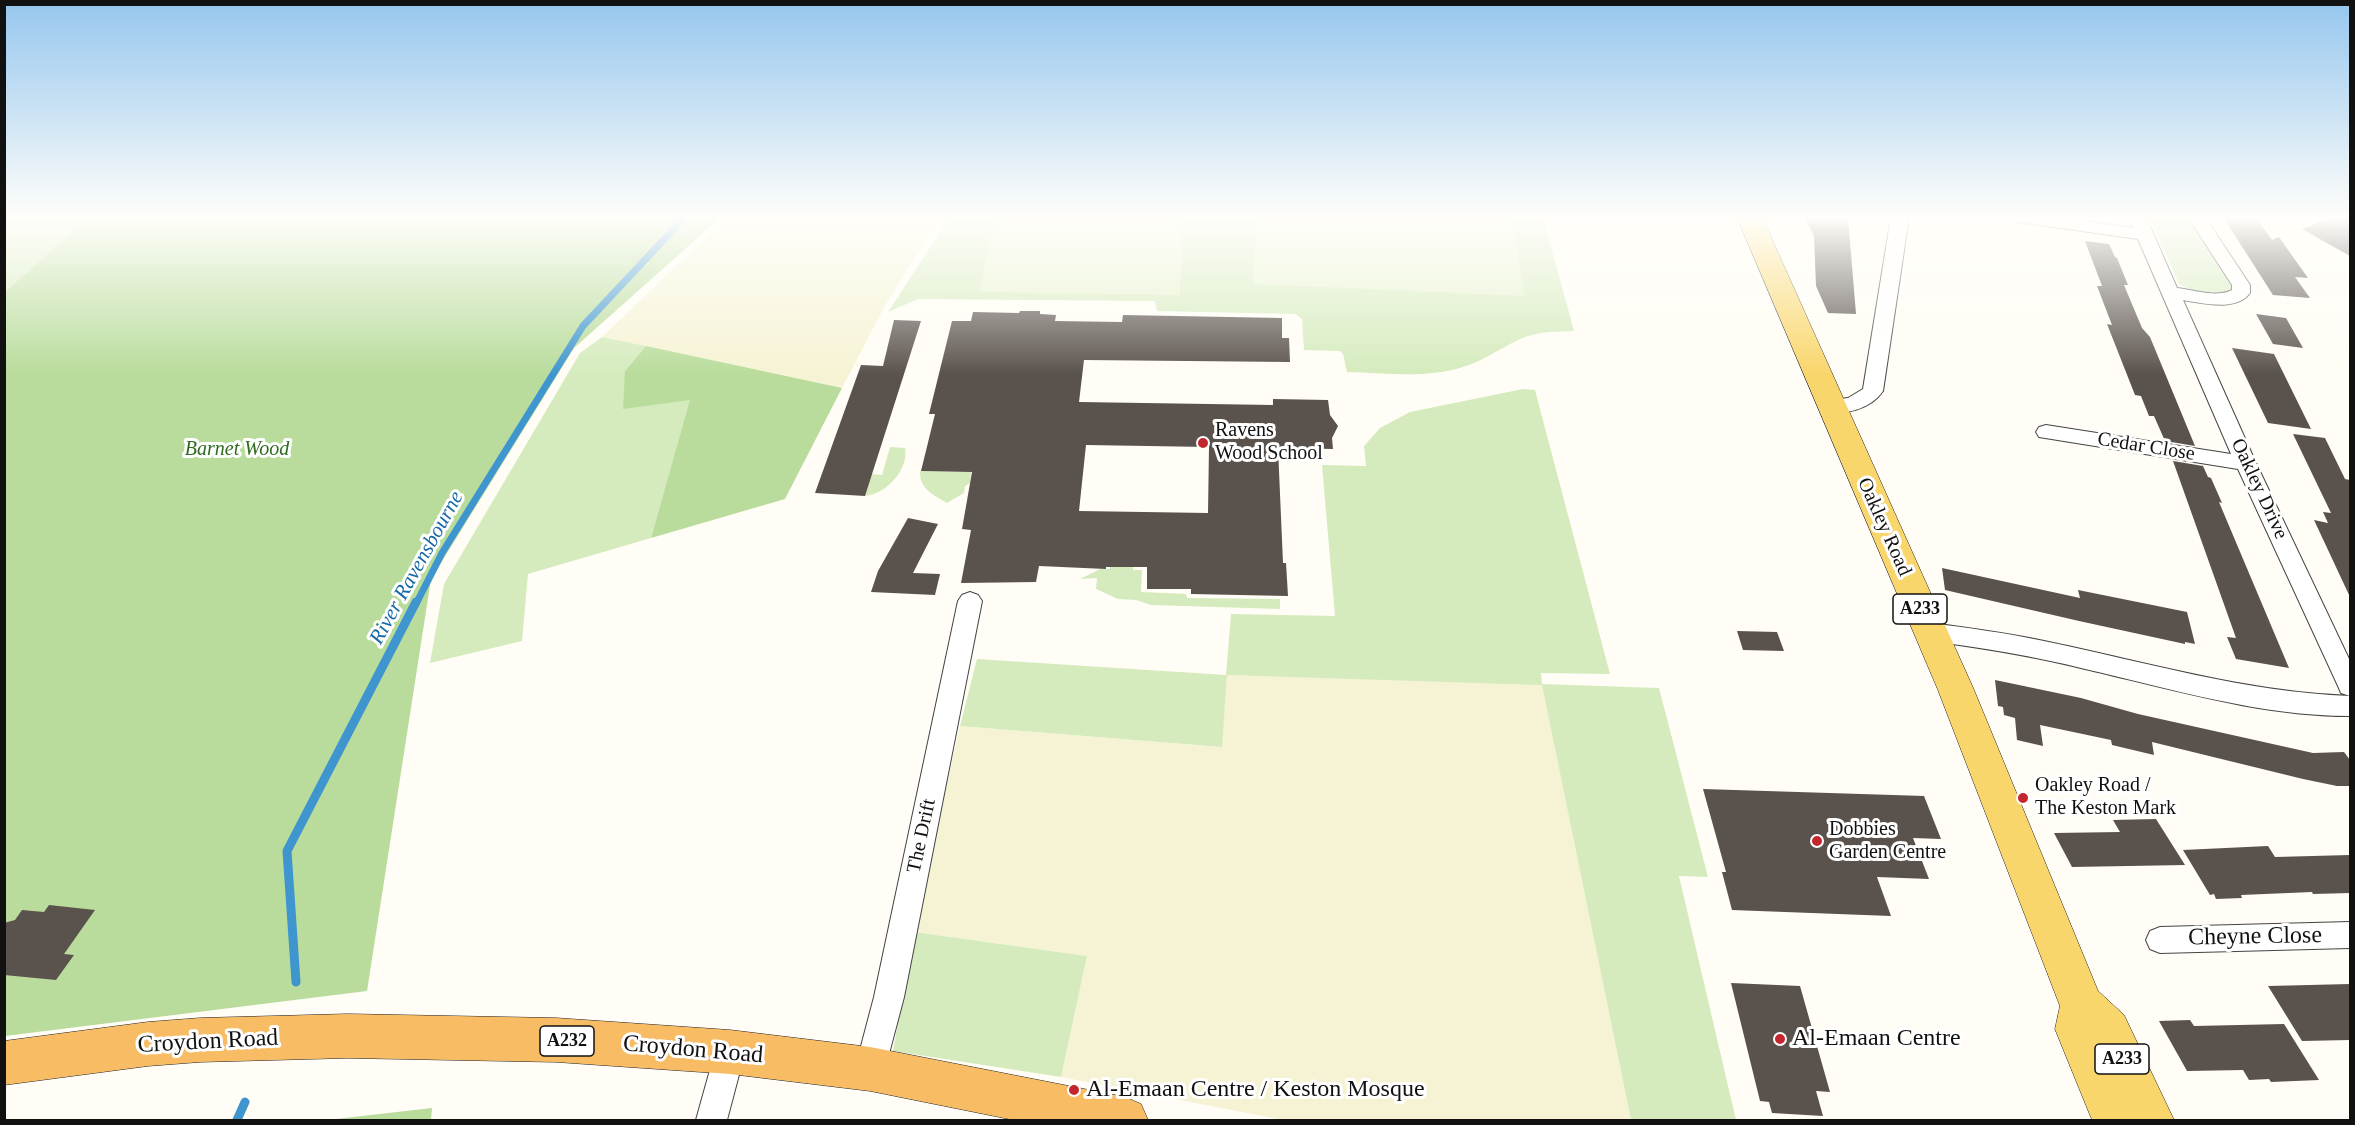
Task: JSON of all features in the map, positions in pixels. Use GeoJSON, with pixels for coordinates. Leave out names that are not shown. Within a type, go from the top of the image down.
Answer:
{"type":"FeatureCollection","features":[{"type":"Feature","properties":{"kind":"highway","name":"Croydon Road"},"geometry":{"type":"LineString","coordinates":[[4,1063],[148,1044],[348,1036],[556,1040],[730,1052],[870,1069],[1043,1113],[1125,1120]]}},
{"type":"Feature","properties":{"kind":"main road","name":"Oakley Road"},"geometry":{"type":"LineString","coordinates":[[1772,270],[1931,633],[2082,1006],[2109,1030],[2151,1120]]}},
{"type":"Feature","properties":{"kind":"main road","name":"Oakley Road"},"geometry":{"type":"LineString","coordinates":[[2082,1006],[2077,1029],[2115,1120]]}},
{"type":"Feature","properties":{"kind":"street"},"geometry":{"type":"LineString","coordinates":[[1831,406],[1844,407],[1869,397],[1873,391],[1892,270]]}},
{"type":"Feature","properties":{"kind":"street","name":"Oakley Drive"},"geometry":{"type":"LineString","coordinates":[[2160,270],[2246,463],[2350,686]]}},
{"type":"Feature","properties":{"kind":"street"},"geometry":{"type":"LineString","coordinates":[[2170,292],[2225,299],[2236,297],[2241,293],[2241,285],[2231,270]]}},
{"type":"Feature","properties":{"kind":"street","name":"Cedar Close"},"geometry":{"type":"LineString","coordinates":[[2046,432],[2246,463]]}},
{"type":"Feature","properties":{"kind":"street","name":"The Drift"},"geometry":{"type":"LineString","coordinates":[[870,1069],[889,997],[970,601]]}},
{"type":"Feature","properties":{"kind":"street"},"geometry":{"type":"LineString","coordinates":[[1931,633],[1986,639],[2045,650],[2215,691],[2298,705],[2350,706]]}},
{"type":"Feature","properties":{"kind":"street","name":"Cheyne Close"},"geometry":{"type":"LineString","coordinates":[[2160,940],[2350,935]]}},
{"type":"Feature","properties":{"kind":"street"},"geometry":{"type":"LineString","coordinates":[[711,1120],[730,1052]]}},
{"type":"Feature","properties":{"kind":"shaded area"},"geometry":{"type":"Polygon","coordinates":[[[673,270],[907,270],[886,304],[842,388],[602,337],[673,270]]]}},
{"type":"Feature","properties":{"kind":"shaded area"},"geometry":{"type":"Polygon","coordinates":[[[1227,675],[1542,684],[1631,1120],[1283,1120],[1061,1077],[1087,956],[914,932],[960,726],[1221,747],[1227,675]]]}},
{"type":"Feature","properties":{"kind":"green space"},"geometry":{"type":"Polygon","coordinates":[[[5,270],[31,270],[5,293],[5,270]]]}},
{"type":"Feature","properties":{"kind":"green space","name":"Barnet Wood"},"geometry":{"type":"Polygon","coordinates":[[[30,270],[662,270],[574,348],[431,579],[367,991],[5,1036],[4,293],[30,270]]]}},
{"type":"Feature","properties":{"kind":"green space"},"geometry":{"type":"Polygon","coordinates":[[[916,270],[1557,270],[1574,331],[1545,332],[1528,336],[1474,363],[1452,370],[1422,374],[1392,374],[1347,372],[1343,354],[1340,351],[1304,350],[1302,319],[1296,314],[1157,311],[1155,301],[918,299],[888,312],[916,270]]]}},
{"type":"Feature","properties":{"kind":"green space"},"geometry":{"type":"Polygon","coordinates":[[[984,270],[1181,270],[1180,295],[979,292],[984,270]]]}},
{"type":"Feature","properties":{"kind":"green space"},"geometry":{"type":"Polygon","coordinates":[[[1254,270],[1520,270],[1525,296],[1253,284],[1254,270]]]}},
{"type":"Feature","properties":{"kind":"green space"},"geometry":{"type":"Polygon","coordinates":[[[2173,270],[2222,270],[2233,287],[2231,291],[2218,294],[2191,290],[2179,284],[2173,270]]]}},
{"type":"Feature","properties":{"kind":"green space"},"geometry":{"type":"Polygon","coordinates":[[[602,337],[646,346],[625,371],[691,399],[651,538],[528,574],[522,641],[430,663],[444,584],[580,353],[602,337]]]}},
{"type":"Feature","properties":{"kind":"green space"},"geometry":{"type":"Polygon","coordinates":[[[646,346],[842,388],[785,499],[651,538],[690,400],[623,409],[625,371],[646,346]]]}},
{"type":"Feature","properties":{"kind":"green space"},"geometry":{"type":"Polygon","coordinates":[[[1523,389],[1535,390],[1610,674],[1541,673],[1542,684],[1659,688],[1708,877],[1679,876],[1736,1120],[1631,1120],[1542,685],[1227,675],[1222,747],[960,726],[977,659],[1226,675],[1231,614],[1335,616],[1322,465],[1366,466],[1364,446],[1380,428],[1410,412],[1523,389]]]}},
{"type":"Feature","properties":{"kind":"green space"},"geometry":{"type":"Polygon","coordinates":[[[890,447],[905,448],[900,472],[881,491],[865,496],[871,474],[882,475],[890,447]]]}},
{"type":"Feature","properties":{"kind":"green space"},"geometry":{"type":"Polygon","coordinates":[[[920,471],[971,472],[970,483],[965,486],[964,493],[947,503],[925,487],[920,471]]]}},
{"type":"Feature","properties":{"kind":"green space"},"geometry":{"type":"Polygon","coordinates":[[[1111,559],[1133,560],[1133,570],[1142,570],[1141,592],[1186,594],[1187,598],[1280,599],[1280,609],[1151,605],[1136,600],[1118,599],[1096,589],[1097,578],[1080,579],[1100,569],[1110,569],[1111,559]]]}},
{"type":"Feature","properties":{"kind":"green space"},"geometry":{"type":"Polygon","coordinates":[[[914,932],[1087,956],[1061,1077],[893,1051],[914,932]]]}},
{"type":"Feature","properties":{"kind":"green space"},"geometry":{"type":"Polygon","coordinates":[[[432,1108],[431,1120],[327,1120],[432,1108]]]}},
{"type":"Feature","properties":{"kind":"building"},"geometry":{"type":"Polygon","coordinates":[[[1815,270],[1852,270],[1856,314],[1828,313],[1816,286],[1815,270]]]}},
{"type":"Feature","properties":{"kind":"building"},"geometry":{"type":"Polygon","coordinates":[[[2096,270],[2122,270],[2128,285],[2124,285],[2142,328],[2150,337],[2195,446],[2165,441],[2154,416],[2149,416],[2141,396],[2135,395],[2107,324],[2112,325],[2097,286],[2102,286],[2096,270]]]}},
{"type":"Feature","properties":{"kind":"building"},"geometry":{"type":"Polygon","coordinates":[[[2257,270],[2302,270],[2308,278],[2295,277],[2310,298],[2273,295],[2257,270]]]}},
{"type":"Feature","properties":{"kind":"building","name":"Ravens Wood School"},"geometry":{"type":"Polygon","coordinates":[[[1020,311],[1040,311],[1040,314],[1056,315],[1055,321],[1122,322],[1123,315],[1282,318],[1282,338],[1289,338],[1290,362],[1084,360],[1079,402],[1273,405],[1273,399],[1328,400],[1330,415],[1338,426],[1332,438],[1333,449],[1278,448],[1283,563],[1286,563],[1288,596],[1191,594],[1191,589],[1147,589],[1147,567],[1106,567],[1106,569],[1039,566],[1036,582],[961,583],[971,530],[962,529],[972,472],[921,471],[935,414],[929,414],[952,321],[971,321],[973,312],[1019,313],[1020,311]],[[1086,445],[1079,511],[1208,513],[1209,447],[1086,445]]]}},
{"type":"Feature","properties":{"kind":"building"},"geometry":{"type":"Polygon","coordinates":[[[2256,314],[2286,318],[2303,348],[2273,344],[2256,314]]]}},
{"type":"Feature","properties":{"kind":"building"},"geometry":{"type":"Polygon","coordinates":[[[894,320],[921,321],[865,496],[815,493],[861,365],[883,366],[894,320]]]}},
{"type":"Feature","properties":{"kind":"building"},"geometry":{"type":"Polygon","coordinates":[[[2232,348],[2274,354],[2311,429],[2268,423],[2232,348]]]}},
{"type":"Feature","properties":{"kind":"building"},"geometry":{"type":"Polygon","coordinates":[[[2293,434],[2325,438],[2345,479],[2350,480],[2350,597],[2314,520],[2328,523],[2323,512],[2331,513],[2293,434]]]}},
{"type":"Feature","properties":{"kind":"building"},"geometry":{"type":"Polygon","coordinates":[[[2173,461],[2203,466],[2208,477],[2211,478],[2289,668],[2236,659],[2227,637],[2236,638],[2173,461]]]}},
{"type":"Feature","properties":{"kind":"building"},"geometry":{"type":"Polygon","coordinates":[[[908,518],[938,524],[913,573],[940,574],[935,595],[871,592],[878,571],[908,518]]]}},
{"type":"Feature","properties":{"kind":"building"},"geometry":{"type":"Polygon","coordinates":[[[1942,568],[2080,598],[2078,590],[2187,612],[2195,644],[2185,642],[2185,644],[1945,590],[1942,568]]]}},
{"type":"Feature","properties":{"kind":"building"},"geometry":{"type":"Polygon","coordinates":[[[1737,631],[1777,632],[1784,651],[1743,650],[1737,631]]]}},
{"type":"Feature","properties":{"kind":"building"},"geometry":{"type":"Polygon","coordinates":[[[1995,680],[2313,753],[2344,752],[2350,760],[2350,786],[2337,786],[2303,779],[2152,742],[2154,755],[2112,745],[2111,740],[2040,725],[2043,746],[2017,740],[2015,718],[2004,715],[2003,707],[1998,706],[1995,680]]]}},
{"type":"Feature","properties":{"kind":"building"},"geometry":{"type":"Polygon","coordinates":[[[1703,789],[1924,796],[1941,839],[1913,838],[1929,879],[1877,877],[1891,916],[1732,910],[1722,872],[1726,872],[1703,789]]]}},
{"type":"Feature","properties":{"kind":"building"},"geometry":{"type":"Polygon","coordinates":[[[2156,819],[2185,865],[2072,867],[2054,833],[2120,832],[2113,820],[2156,819]]]}},
{"type":"Feature","properties":{"kind":"building"},"geometry":{"type":"Polygon","coordinates":[[[2268,846],[2275,857],[2350,855],[2350,893],[2241,895],[2242,898],[2216,899],[2214,894],[2210,895],[2183,850],[2268,846]]]}},
{"type":"Feature","properties":{"kind":"building"},"geometry":{"type":"Polygon","coordinates":[[[49,905],[95,910],[64,954],[74,955],[56,980],[4,975],[4,923],[15,920],[22,910],[44,912],[49,905]]]}},
{"type":"Feature","properties":{"kind":"building","name":"Al-Emaan Centre"},"geometry":{"type":"Polygon","coordinates":[[[1731,983],[1800,986],[1830,1092],[1816,1091],[1823,1116],[1772,1113],[1769,1102],[1760,1101],[1731,983]]]}},
{"type":"Feature","properties":{"kind":"building"},"geometry":{"type":"Polygon","coordinates":[[[2350,984],[2350,1040],[2302,1041],[2268,986],[2350,984]]]}},
{"type":"Feature","properties":{"kind":"building"},"geometry":{"type":"Polygon","coordinates":[[[2190,1020],[2194,1026],[2284,1024],[2319,1080],[2271,1082],[2269,1079],[2249,1080],[2243,1070],[2187,1071],[2159,1021],[2190,1020]]]}},
{"type":"Feature","properties":{"kind":"waterway","name":"River Ravensbourne"},"geometry":{"type":"LineString","coordinates":[[416,604],[442,553],[583,326],[636,270]]}},
{"type":"Feature","properties":{"kind":"waterway","name":"River Ravensbourne"},"geometry":{"type":"LineString","coordinates":[[296,982],[287,851],[416,602]]}},
{"type":"Feature","properties":{"kind":"waterway","name":"River Ravensbourne"},"geometry":{"type":"LineString","coordinates":[[237,1120],[245,1102]]}},
{"type":"Feature","properties":{"kind":"place","name":"Ravens Wood School"},"geometry":{"type":"Point","coordinates":[1203,443]}},
{"type":"Feature","properties":{"kind":"place","name":"Oakley Road / The Keston Mark"},"geometry":{"type":"Point","coordinates":[2023,798]}},
{"type":"Feature","properties":{"kind":"place","name":"Dobbies Garden Centre"},"geometry":{"type":"Point","coordinates":[1817,841]}},
{"type":"Feature","properties":{"kind":"place","name":"Al-Emaan Centre"},"geometry":{"type":"Point","coordinates":[1780,1039]}},
{"type":"Feature","properties":{"kind":"place","name":"Al-Emaan Centre / Keston Mosque"},"geometry":{"type":"Point","coordinates":[1074,1090]}}]}
